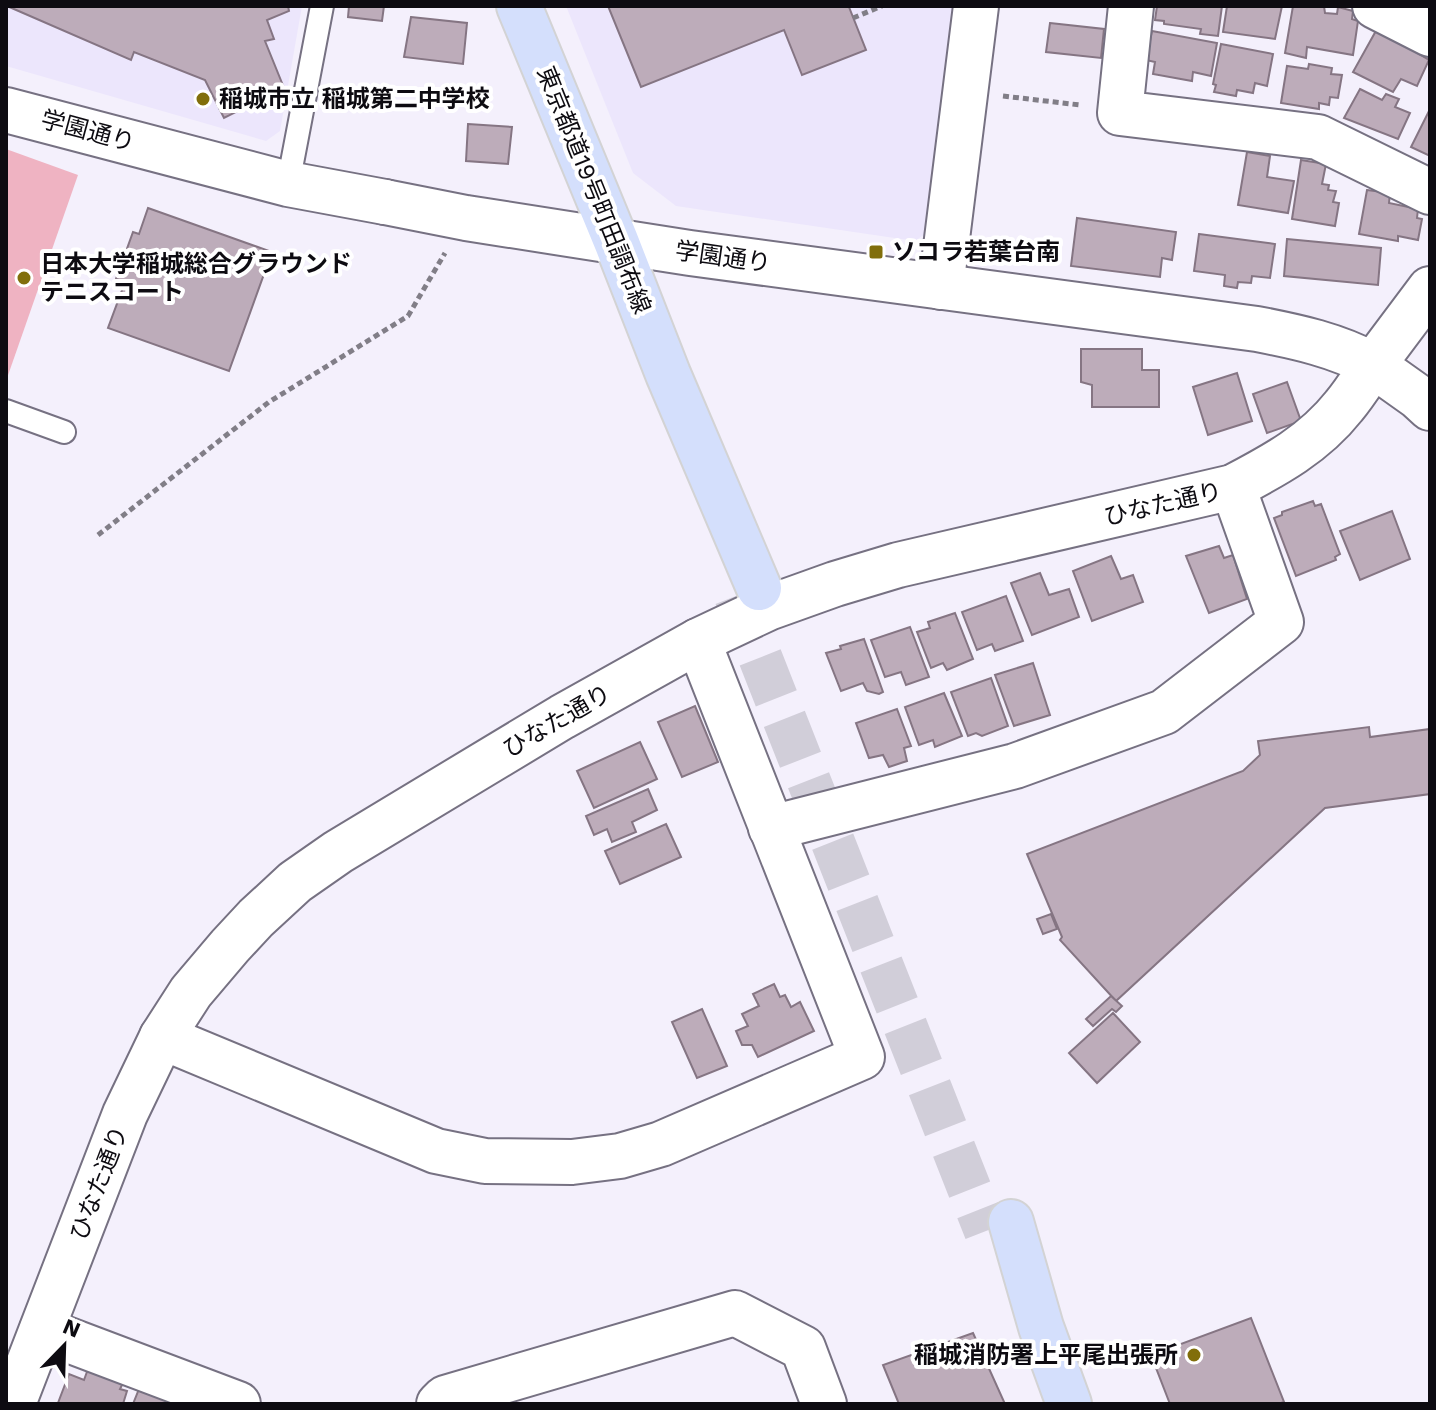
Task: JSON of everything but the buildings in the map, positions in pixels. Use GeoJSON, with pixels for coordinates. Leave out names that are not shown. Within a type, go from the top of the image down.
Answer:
{"type":"FeatureCollection","features":[{"type":"Feature","properties":{"kind":"main road","name":"東京都道19号町田調布線"},"geometry":{"type":"LineString","coordinates":[[519,6],[668,374],[748,592]]}},
{"type":"Feature","properties":{"kind":"main road"},"geometry":{"type":"LineString","coordinates":[[998,1226],[1041,1327],[1069,1404]]}},
{"type":"Feature","properties":{"kind":"street"},"geometry":{"type":"LineString","coordinates":[[941,287],[976,6]]}},
{"type":"Feature","properties":{"kind":"street"},"geometry":{"type":"LineString","coordinates":[[1131,6],[1120,113],[1318,137],[1430,192]]}},
{"type":"Feature","properties":{"kind":"street"},"geometry":{"type":"LineString","coordinates":[[1375,6],[1430,34]]}},
{"type":"Feature","properties":{"kind":"street","name":"学園通り"},"geometry":{"type":"LineString","coordinates":[[6,110],[288,184],[466,218],[690,253],[1257,329],[1306,339],[1348,352],[1373,365],[1430,408]]}},
{"type":"Feature","properties":{"kind":"street","name":"ひなた通り"},"geometry":{"type":"LineString","coordinates":[[13,1404],[125,1114],[162,1037],[191,992],[230,946],[295,882],[338,852],[562,717],[698,641],[768,608],[885,569],[1233,487],[1281,463],[1314,438],[1344,407],[1430,289]]}},
{"type":"Feature","properties":{"kind":"street"},"geometry":{"type":"LineString","coordinates":[[771,828],[1015,766],[1164,712],[1281,622],[1233,487]]}},
{"type":"Feature","properties":{"kind":"street"},"geometry":{"type":"LineString","coordinates":[[162,1037],[436,1151],[485,1161],[572,1162],[620,1156],[661,1144],[862,1057],[698,641]]}},
{"type":"Feature","properties":{"kind":"street"},"geometry":{"type":"LineString","coordinates":[[439,1404],[445,1398],[735,1313],[803,1348],[824,1404]]}},
{"type":"Feature","properties":{"kind":"street"},"geometry":{"type":"LineString","coordinates":[[42,1330],[228,1402]]}},
{"type":"Feature","properties":{"kind":"lane"},"geometry":{"type":"LineString","coordinates":[[288,184],[322,6]]}},
{"type":"Feature","properties":{"kind":"lane"},"geometry":{"type":"LineString","coordinates":[[6,411],[64,432]]}},
{"type":"Feature","properties":{"kind":"path"},"geometry":{"type":"LineString","coordinates":[[853,18],[882,6]]}},
{"type":"Feature","properties":{"kind":"path"},"geometry":{"type":"LineString","coordinates":[[1026,99],[1083,106]]}},
{"type":"Feature","properties":{"kind":"path"},"geometry":{"type":"LineString","coordinates":[[98,535],[269,402],[408,316],[466,218]]}},
{"type":"Feature","properties":{"kind":"shaded area","name":"稲城市立 稲城第二中学校"},"geometry":{"type":"Polygon","coordinates":[[[6,6],[302,6],[280,131],[266,141],[6,66],[6,6]]]}},
{"type":"Feature","properties":{"kind":"shaded area"},"geometry":{"type":"Polygon","coordinates":[[[566,6],[958,6],[928,232],[915,241],[676,206],[633,173],[566,6]]]}},
{"type":"Feature","properties":{"kind":"shaded area","name":"日本大学稲城総合グラウンド テニスコート"},"geometry":{"type":"Polygon","coordinates":[[[6,149],[78,175],[6,381],[6,149]]]}},
{"type":"Feature","properties":{"kind":"tunnel"},"geometry":{"type":"LineString","coordinates":[[736,596],[986,1231]]}},
{"type":"Feature","properties":{"kind":"place","name":"稲城市立 稲城第二中学校"},"geometry":{"type":"Point","coordinates":[203,99]}},
{"type":"Feature","properties":{"kind":"place","name":"ソコラ若葉台南"},"geometry":{"type":"Point","coordinates":[876,252]}},
{"type":"Feature","properties":{"kind":"place","name":"日本大学稲城総合グラウンド テニスコート"},"geometry":{"type":"Point","coordinates":[24,278]}},
{"type":"Feature","properties":{"kind":"place","name":"稲城消防署上平尾出張所"},"geometry":{"type":"Point","coordinates":[1194,1355]}}]}
